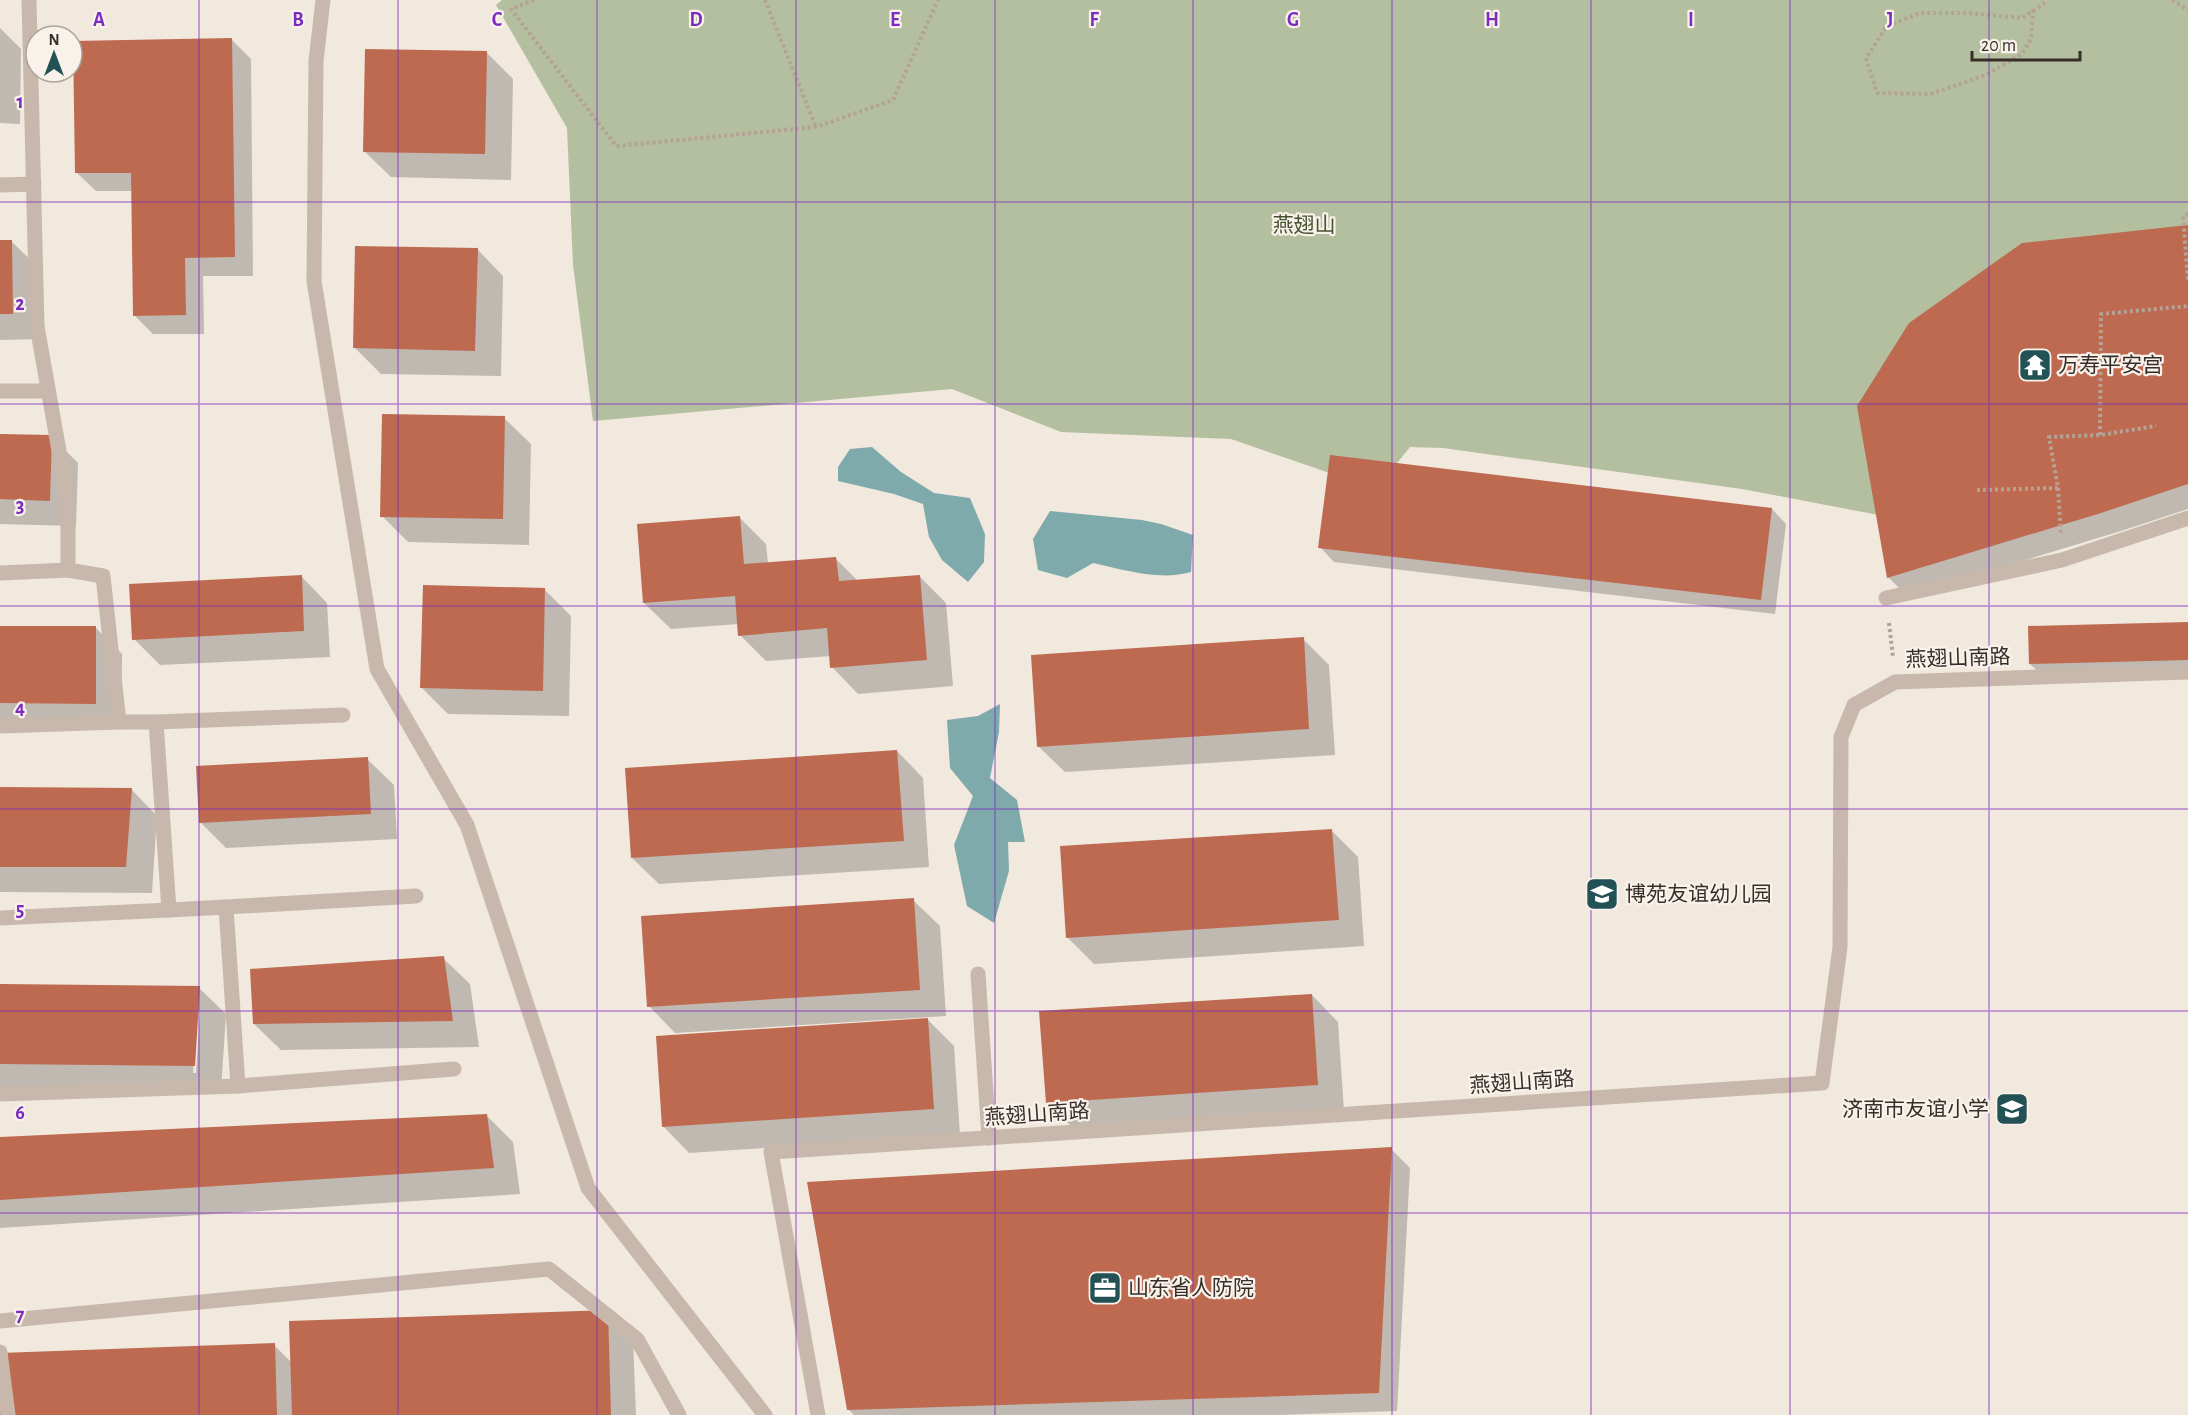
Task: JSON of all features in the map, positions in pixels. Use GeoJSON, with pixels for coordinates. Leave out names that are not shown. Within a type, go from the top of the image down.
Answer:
{"type":"FeatureCollection","features":[{"type":"Feature","properties":{"kind":"street"},"geometry":{"type":"LineString","coordinates":[[29,0],[37,326],[68,502],[68,570]]}},
{"type":"Feature","properties":{"kind":"street"},"geometry":{"type":"LineString","coordinates":[[323,0],[315,61],[314,281],[377,669],[467,825],[588,1188],[765,1415]]}},
{"type":"Feature","properties":{"kind":"street"},"geometry":{"type":"LineString","coordinates":[[0,185],[33,184]]}},
{"type":"Feature","properties":{"kind":"street"},"geometry":{"type":"LineString","coordinates":[[0,391],[48,391]]}},
{"type":"Feature","properties":{"kind":"street"},"geometry":{"type":"LineString","coordinates":[[1886,598],[2062,560],[2188,518]]}},
{"type":"Feature","properties":{"kind":"street"},"geometry":{"type":"LineString","coordinates":[[0,573],[68,570],[103,576],[119,722]]}},
{"type":"Feature","properties":{"kind":"street","name":"燕翅山南路"},"geometry":{"type":"LineString","coordinates":[[818,1415],[771,1152],[1822,1083],[1840,947],[1841,737],[1854,705],[1896,682],[2188,672]]}},
{"type":"Feature","properties":{"kind":"street"},"geometry":{"type":"LineString","coordinates":[[0,726],[343,715]]}},
{"type":"Feature","properties":{"kind":"street"},"geometry":{"type":"LineString","coordinates":[[156,722],[169,910]]}},
{"type":"Feature","properties":{"kind":"street"},"geometry":{"type":"LineString","coordinates":[[0,918],[416,896]]}},
{"type":"Feature","properties":{"kind":"street"},"geometry":{"type":"LineString","coordinates":[[226,907],[238,1086]]}},
{"type":"Feature","properties":{"kind":"street"},"geometry":{"type":"LineString","coordinates":[[978,974],[989,1138]]}},
{"type":"Feature","properties":{"kind":"street"},"geometry":{"type":"LineString","coordinates":[[0,1094],[238,1086],[454,1069]]}},
{"type":"Feature","properties":{"kind":"street"},"geometry":{"type":"LineString","coordinates":[[0,1321],[549,1269],[636,1339],[679,1415]]}},
{"type":"Feature","properties":{"kind":"street"},"geometry":{"type":"LineString","coordinates":[[0,1352],[8,1415]]}},
{"type":"Feature","properties":{"kind":"path"},"geometry":{"type":"LineString","coordinates":[[534,0],[511,9],[616,146],[816,127],[893,100],[938,0]]}},
{"type":"Feature","properties":{"kind":"path"},"geometry":{"type":"LineString","coordinates":[[765,0],[816,127]]}},
{"type":"Feature","properties":{"kind":"path"},"geometry":{"type":"LineString","coordinates":[[2033,10],[2031,39],[2022,54],[1986,75],[1930,94],[1877,93],[1866,58],[1887,26],[1920,13],[1968,13],[2022,18],[2046,0]]}},
{"type":"Feature","properties":{"kind":"path"},"geometry":{"type":"LineString","coordinates":[[2172,0],[2188,10]]}},
{"type":"Feature","properties":{"kind":"path"},"geometry":{"type":"LineString","coordinates":[[2188,214],[2183,216],[2188,282]]}},
{"type":"Feature","properties":{"kind":"path"},"geometry":{"type":"LineString","coordinates":[[2100,435],[2102,314],[2188,306]]}},
{"type":"Feature","properties":{"kind":"path"},"geometry":{"type":"LineString","coordinates":[[2062,560],[2058,488],[2049,437],[2100,435],[2156,426]]}},
{"type":"Feature","properties":{"kind":"path"},"geometry":{"type":"LineString","coordinates":[[1977,490],[2058,488]]}},
{"type":"Feature","properties":{"kind":"path"},"geometry":{"type":"LineString","coordinates":[[1886,598],[1896,682]]}},
{"type":"Feature","properties":{"kind":"green space","name":"燕翅山"},"geometry":{"type":"Polygon","coordinates":[[[502,0],[2188,0],[2188,433],[1889,517],[1742,489],[1443,448],[1410,447],[1376,489],[1231,439],[1061,432],[952,389],[593,421],[573,265],[567,128],[496,5],[502,0]]]}},
{"type":"Feature","properties":{"kind":"water"},"geometry":{"type":"Polygon","coordinates":[[[872,447],[901,472],[934,493],[970,498],[985,534],[984,562],[968,582],[942,560],[929,537],[923,504],[894,494],[838,481],[838,467],[850,449],[872,447]]]}},
{"type":"Feature","properties":{"kind":"water"},"geometry":{"type":"Polygon","coordinates":[[[1050,511],[1142,520],[1193,535],[1191,572],[1155,575],[1093,563],[1067,578],[1038,570],[1033,539],[1050,511]]]}},
{"type":"Feature","properties":{"kind":"water"},"geometry":{"type":"Polygon","coordinates":[[[1000,704],[999,732],[990,778],[1017,800],[1025,842],[1008,842],[1009,871],[994,923],[967,906],[954,845],[973,796],[950,768],[947,720],[978,716],[1000,704]]]}},
{"type":"Feature","properties":{"kind":"building"},"geometry":{"type":"Polygon","coordinates":[[[232,38],[235,257],[185,258],[186,315],[133,316],[131,173],[75,173],[74,84],[84,84],[84,41],[232,38]]]}},
{"type":"Feature","properties":{"kind":"building"},"geometry":{"type":"Polygon","coordinates":[[[365,49],[487,51],[485,154],[363,152],[365,49]]]}},
{"type":"Feature","properties":{"kind":"building","name":"万寿平安宫"},"geometry":{"type":"Polygon","coordinates":[[[2188,225],[2188,484],[1887,578],[1857,406],[1909,323],[2022,243],[2188,225]]]}},
{"type":"Feature","properties":{"kind":"building"},"geometry":{"type":"Polygon","coordinates":[[[0,240],[12,240],[13,314],[0,314],[0,240]]]}},
{"type":"Feature","properties":{"kind":"building"},"geometry":{"type":"Polygon","coordinates":[[[355,246],[478,248],[475,351],[353,348],[355,246]]]}},
{"type":"Feature","properties":{"kind":"building"},"geometry":{"type":"Polygon","coordinates":[[[382,414],[505,416],[503,519],[380,517],[382,414]]]}},
{"type":"Feature","properties":{"kind":"building"},"geometry":{"type":"Polygon","coordinates":[[[0,434],[52,435],[50,501],[0,499],[0,434]]]}},
{"type":"Feature","properties":{"kind":"building"},"geometry":{"type":"Polygon","coordinates":[[[1330,455],[1772,508],[1761,600],[1318,548],[1330,455]]]}},
{"type":"Feature","properties":{"kind":"building"},"geometry":{"type":"Polygon","coordinates":[[[740,516],[744,564],[836,557],[839,581],[920,575],[927,660],[830,668],[827,628],[738,636],[735,596],[643,603],[637,524],[740,516]]]}},
{"type":"Feature","properties":{"kind":"building"},"geometry":{"type":"Polygon","coordinates":[[[302,575],[304,631],[132,640],[129,584],[302,575]]]}},
{"type":"Feature","properties":{"kind":"building"},"geometry":{"type":"Polygon","coordinates":[[[423,585],[545,588],[543,691],[420,688],[423,585]]]}},
{"type":"Feature","properties":{"kind":"building"},"geometry":{"type":"Polygon","coordinates":[[[2188,622],[2188,660],[2029,664],[2028,626],[2188,622]]]}},
{"type":"Feature","properties":{"kind":"building"},"geometry":{"type":"Polygon","coordinates":[[[0,626],[96,626],[96,704],[0,703],[0,626]]]}},
{"type":"Feature","properties":{"kind":"building"},"geometry":{"type":"Polygon","coordinates":[[[1304,637],[1309,729],[1037,747],[1031,655],[1304,637]]]}},
{"type":"Feature","properties":{"kind":"building"},"geometry":{"type":"Polygon","coordinates":[[[897,750],[904,841],[631,858],[625,768],[897,750]]]}},
{"type":"Feature","properties":{"kind":"building"},"geometry":{"type":"Polygon","coordinates":[[[368,757],[371,814],[199,823],[196,766],[368,757]]]}},
{"type":"Feature","properties":{"kind":"building"},"geometry":{"type":"Polygon","coordinates":[[[0,787],[132,788],[126,867],[0,867],[0,787]]]}},
{"type":"Feature","properties":{"kind":"building"},"geometry":{"type":"Polygon","coordinates":[[[1332,829],[1339,920],[1066,938],[1060,846],[1332,829]]]}},
{"type":"Feature","properties":{"kind":"building"},"geometry":{"type":"Polygon","coordinates":[[[914,898],[920,990],[647,1007],[641,916],[914,898]]]}},
{"type":"Feature","properties":{"kind":"building"},"geometry":{"type":"Polygon","coordinates":[[[444,956],[453,1021],[253,1024],[250,969],[444,956]]]}},
{"type":"Feature","properties":{"kind":"building"},"geometry":{"type":"Polygon","coordinates":[[[0,984],[200,986],[195,1066],[0,1064],[0,984]]]}},
{"type":"Feature","properties":{"kind":"building"},"geometry":{"type":"Polygon","coordinates":[[[1312,994],[1318,1085],[1046,1103],[1039,1011],[1312,994]]]}},
{"type":"Feature","properties":{"kind":"building"},"geometry":{"type":"Polygon","coordinates":[[[928,1018],[934,1109],[662,1127],[656,1036],[928,1018]]]}},
{"type":"Feature","properties":{"kind":"building"},"geometry":{"type":"Polygon","coordinates":[[[487,1114],[494,1168],[0,1200],[0,1137],[487,1114]]]}},
{"type":"Feature","properties":{"kind":"building","name":"山东省人防院"},"geometry":{"type":"Polygon","coordinates":[[[1392,1147],[1379,1393],[847,1410],[807,1182],[1392,1147]]]}},
{"type":"Feature","properties":{"kind":"building"},"geometry":{"type":"Polygon","coordinates":[[[608,1310],[611,1415],[292,1415],[289,1321],[608,1310]]]}},
{"type":"Feature","properties":{"kind":"building"},"geometry":{"type":"Polygon","coordinates":[[[275,1343],[277,1415],[0,1415],[0,1353],[275,1343]]]}},
{"type":"Feature","properties":{"kind":"place","name":"万寿平安宫"},"geometry":{"type":"Point","coordinates":[2035,365]}},
{"type":"Feature","properties":{"kind":"place","name":"博苑友谊幼儿园"},"geometry":{"type":"Point","coordinates":[1602,894]}},
{"type":"Feature","properties":{"kind":"place","name":"济南市友谊小学"},"geometry":{"type":"Point","coordinates":[2012,1109]}},
{"type":"Feature","properties":{"kind":"place","name":"山东省人防院"},"geometry":{"type":"Point","coordinates":[1105,1288]}}]}
